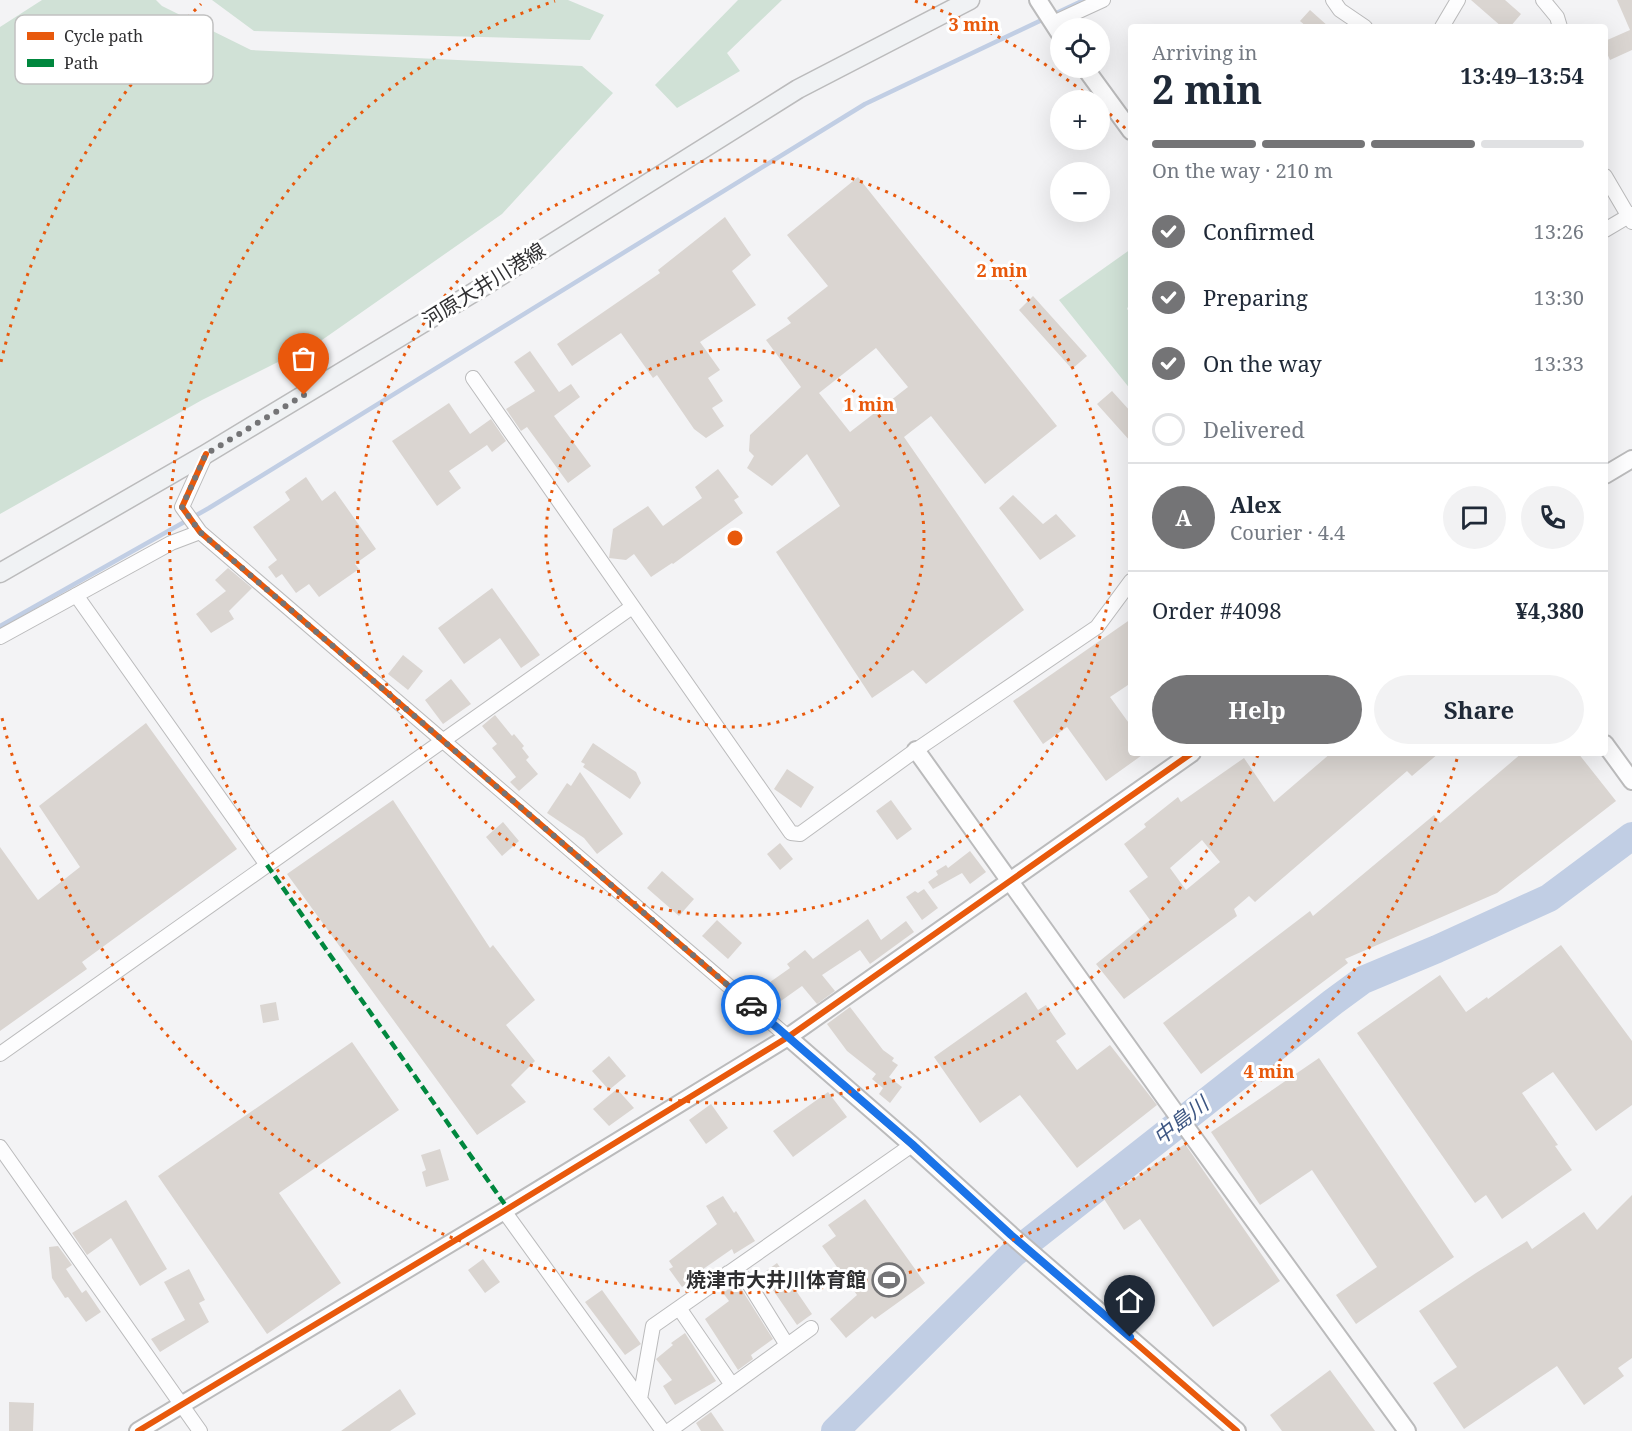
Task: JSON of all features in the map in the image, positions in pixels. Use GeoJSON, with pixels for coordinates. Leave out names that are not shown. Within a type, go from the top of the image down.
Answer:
{"type":"FeatureCollection","features":[{"type":"Feature","properties":{"kind":"main road","name":"河原大井川港線"},"geometry":{"type":"LineString","coordinates":[[0,573],[206,454],[481,288],[798,89],[970,0]]}},
{"type":"Feature","properties":{"kind":"street"},"geometry":{"type":"LineString","coordinates":[[1049,17],[1102,0]]}},
{"type":"Feature","properties":{"kind":"street"},"geometry":{"type":"LineString","coordinates":[[1333,0],[1340,10],[1361,24]]}},
{"type":"Feature","properties":{"kind":"street"},"geometry":{"type":"LineString","coordinates":[[1444,24],[1458,0]]}},
{"type":"Feature","properties":{"kind":"street"},"geometry":{"type":"LineString","coordinates":[[1543,0],[1557,17],[1559,24]]}},
{"type":"Feature","properties":{"kind":"street"},"geometry":{"type":"LineString","coordinates":[[1092,78],[1128,127]]}},
{"type":"Feature","properties":{"kind":"street"},"geometry":{"type":"LineString","coordinates":[[1608,181],[1631,217],[1608,228]]}},
{"type":"Feature","properties":{"kind":"street"},"geometry":{"type":"LineString","coordinates":[[473,378],[791,833],[800,834],[916,750],[1096,627],[1128,585]]}},
{"type":"Feature","properties":{"kind":"street"},"geometry":{"type":"LineString","coordinates":[[206,454],[182,507],[199,530],[788,1036],[912,1144],[1011,1235],[1237,1431]]}},
{"type":"Feature","properties":{"kind":"street"},"geometry":{"type":"LineString","coordinates":[[1608,473],[1632,459]]}},
{"type":"Feature","properties":{"kind":"street"},"geometry":{"type":"LineString","coordinates":[[0,637],[171,543],[199,530]]}},
{"type":"Feature","properties":{"kind":"street"},"geometry":{"type":"LineString","coordinates":[[76,595],[267,865]]}},
{"type":"Feature","properties":{"kind":"street"},"geometry":{"type":"LineString","coordinates":[[0,1054],[632,607]]}},
{"type":"Feature","properties":{"kind":"street"},"geometry":{"type":"LineString","coordinates":[[1608,748],[1632,781]]}},
{"type":"Feature","properties":{"kind":"street"},"geometry":{"type":"LineString","coordinates":[[916,750],[1407,1431]]}},
{"type":"Feature","properties":{"kind":"street"},"geometry":{"type":"LineString","coordinates":[[138,1431],[504,1211],[788,1036],[1188,756]]}},
{"type":"Feature","properties":{"kind":"street"},"geometry":{"type":"LineString","coordinates":[[640,1399],[653,1326],[912,1144]]}},
{"type":"Feature","properties":{"kind":"street"},"geometry":{"type":"LineString","coordinates":[[0,1147],[200,1431]]}},
{"type":"Feature","properties":{"kind":"street"},"geometry":{"type":"LineString","coordinates":[[504,1211],[663,1431]]}},
{"type":"Feature","properties":{"kind":"street"},"geometry":{"type":"LineString","coordinates":[[728,1273],[746,1279],[787,1345]]}},
{"type":"Feature","properties":{"kind":"street"},"geometry":{"type":"LineString","coordinates":[[679,1308],[732,1385]]}},
{"type":"Feature","properties":{"kind":"street"},"geometry":{"type":"LineString","coordinates":[[669,1431],[811,1328]]}},
{"type":"Feature","properties":{"kind":"green space"},"geometry":{"type":"Polygon","coordinates":[[[42,0],[156,0],[162,6],[180,15],[19,15],[42,0]]]}},
{"type":"Feature","properties":{"kind":"green space"},"geometry":{"type":"Polygon","coordinates":[[[212,0],[568,0],[604,15],[590,40],[254,31],[212,0]]]}},
{"type":"Feature","properties":{"kind":"green space"},"geometry":{"type":"Polygon","coordinates":[[[738,0],[782,0],[727,53],[740,71],[677,108],[655,85],[738,0]]]}},
{"type":"Feature","properties":{"kind":"green space"},"geometry":{"type":"Polygon","coordinates":[[[15,17],[15,84],[213,84],[213,31],[251,50],[582,66],[613,93],[502,214],[322,340],[202,400],[0,514],[0,27],[15,17]]]}},
{"type":"Feature","properties":{"kind":"green space"},"geometry":{"type":"Polygon","coordinates":[[[1128,251],[1128,386],[1059,300],[1128,251]]]}},
{"type":"Feature","properties":{"kind":"building"},"geometry":{"type":"Polygon","coordinates":[[[1471,0],[1505,0],[1521,14],[1513,24],[1499,24],[1471,0]]]}},
{"type":"Feature","properties":{"kind":"building"},"geometry":{"type":"Polygon","coordinates":[[[1617,0],[1632,0],[1632,50],[1610,60],[1608,40],[1630,30],[1617,0]]]}},
{"type":"Feature","properties":{"kind":"building"},"geometry":{"type":"Polygon","coordinates":[[[1310,10],[1326,24],[1304,24],[1300,21],[1310,10]]]}},
{"type":"Feature","properties":{"kind":"building"},"geometry":{"type":"Polygon","coordinates":[[[858,177],[1057,426],[985,484],[931,416],[904,437],[1024,610],[926,684],[913,670],[872,698],[776,552],[840,506],[807,454],[772,486],[747,468],[754,456],[749,451],[750,435],[801,387],[766,340],[791,323],[787,318],[828,286],[787,235],[858,177]],[[876,348],[819,393],[850,432],[908,387],[876,348]]]}},
{"type":"Feature","properties":{"kind":"building"},"geometry":{"type":"Polygon","coordinates":[[[725,217],[751,255],[732,271],[756,305],[700,342],[720,370],[708,378],[723,401],[712,408],[724,426],[706,438],[694,429],[657,375],[653,378],[621,333],[572,366],[557,344],[660,273],[658,270],[725,217]]]}},
{"type":"Feature","properties":{"kind":"building"},"geometry":{"type":"Polygon","coordinates":[[[1033,296],[1087,356],[1072,369],[1019,310],[1033,296]]]}},
{"type":"Feature","properties":{"kind":"building"},"geometry":{"type":"Polygon","coordinates":[[[530,351],[559,392],[571,384],[580,397],[554,416],[591,466],[568,483],[527,427],[521,431],[506,409],[535,391],[514,362],[530,351]]]}},
{"type":"Feature","properties":{"kind":"building"},"geometry":{"type":"Polygon","coordinates":[[[1112,391],[1128,409],[1128,439],[1097,404],[1112,391]]]}},
{"type":"Feature","properties":{"kind":"building"},"geometry":{"type":"Polygon","coordinates":[[[449,403],[470,434],[491,419],[506,441],[492,452],[487,445],[449,471],[461,488],[437,506],[392,441],[449,403]]]}},
{"type":"Feature","properties":{"kind":"building"},"geometry":{"type":"Polygon","coordinates":[[[718,469],[739,497],[734,500],[743,513],[673,564],[651,577],[634,554],[626,560],[609,558],[613,529],[648,506],[663,526],[702,498],[695,487],[718,469]]]}},
{"type":"Feature","properties":{"kind":"building"},"geometry":{"type":"Polygon","coordinates":[[[306,477],[322,501],[335,491],[376,549],[355,564],[359,569],[319,597],[309,584],[296,593],[282,574],[276,578],[268,567],[277,560],[253,527],[290,500],[285,492],[306,477]]]}},
{"type":"Feature","properties":{"kind":"building"},"geometry":{"type":"Polygon","coordinates":[[[1013,495],[1043,524],[1056,514],[1076,536],[1040,560],[999,508],[1013,495]]]}},
{"type":"Feature","properties":{"kind":"building"},"geometry":{"type":"Polygon","coordinates":[[[228,568],[252,588],[229,611],[234,619],[211,633],[196,614],[226,591],[215,580],[228,568]]]}},
{"type":"Feature","properties":{"kind":"building"},"geometry":{"type":"Polygon","coordinates":[[[492,588],[540,655],[521,668],[500,638],[464,664],[438,628],[492,588]]]}},
{"type":"Feature","properties":{"kind":"building"},"geometry":{"type":"Polygon","coordinates":[[[1128,621],[1128,685],[1110,697],[1128,722],[1128,756],[1141,756],[1106,781],[1067,727],[1043,744],[1013,701],[1128,621]]]}},
{"type":"Feature","properties":{"kind":"building"},"geometry":{"type":"Polygon","coordinates":[[[403,655],[423,671],[408,690],[388,674],[403,655]]]}},
{"type":"Feature","properties":{"kind":"building"},"geometry":{"type":"Polygon","coordinates":[[[451,679],[471,704],[443,724],[425,700],[451,679]]]}},
{"type":"Feature","properties":{"kind":"building"},"geometry":{"type":"Polygon","coordinates":[[[495,715],[512,736],[514,734],[524,746],[522,748],[529,757],[526,760],[538,774],[519,791],[510,782],[516,777],[492,748],[497,744],[482,726],[495,715]]]}},
{"type":"Feature","properties":{"kind":"building"},"geometry":{"type":"Polygon","coordinates":[[[146,723],[237,849],[82,962],[87,969],[0,1031],[0,847],[38,900],[80,867],[39,806],[146,723]]]}},
{"type":"Feature","properties":{"kind":"building"},"geometry":{"type":"Polygon","coordinates":[[[593,743],[636,772],[641,783],[630,799],[583,767],[585,764],[581,762],[593,743]]]}},
{"type":"Feature","properties":{"kind":"building"},"geometry":{"type":"Polygon","coordinates":[[[1328,756],[1435,756],[1412,776],[1407,771],[1255,902],[1249,896],[1234,909],[1237,916],[1124,999],[1096,964],[1150,920],[1129,891],[1148,877],[1124,844],[1146,827],[1144,824],[1178,797],[1181,802],[1244,758],[1274,802],[1328,756]],[[1202,840],[1170,868],[1186,890],[1220,862],[1202,840]]]}},
{"type":"Feature","properties":{"kind":"building"},"geometry":{"type":"Polygon","coordinates":[[[1518,756],[1580,756],[1616,801],[1497,893],[1345,959],[1348,963],[1201,1074],[1163,1023],[1310,911],[1313,916],[1434,815],[1440,823],[1518,756]]]}},
{"type":"Feature","properties":{"kind":"building"},"geometry":{"type":"Polygon","coordinates":[[[787,769],[814,787],[801,808],[774,789],[787,769]]]}},
{"type":"Feature","properties":{"kind":"building"},"geometry":{"type":"Polygon","coordinates":[[[580,772],[623,834],[597,854],[584,838],[547,813],[567,783],[571,786],[580,772]]]}},
{"type":"Feature","properties":{"kind":"building"},"geometry":{"type":"Polygon","coordinates":[[[393,800],[490,948],[493,945],[535,1000],[506,1025],[535,1061],[511,1085],[526,1102],[477,1135],[287,874],[393,800]]]}},
{"type":"Feature","properties":{"kind":"building"},"geometry":{"type":"Polygon","coordinates":[[[891,800],[912,829],[897,840],[876,811],[891,800]]]}},
{"type":"Feature","properties":{"kind":"building"},"geometry":{"type":"Polygon","coordinates":[[[503,822],[519,841],[502,856],[486,837],[503,822]]]}},
{"type":"Feature","properties":{"kind":"building"},"geometry":{"type":"Polygon","coordinates":[[[780,843],[793,859],[780,870],[767,854],[780,843]]]}},
{"type":"Feature","properties":{"kind":"building"},"geometry":{"type":"Polygon","coordinates":[[[970,851],[986,872],[970,884],[962,873],[933,889],[928,882],[938,875],[936,871],[946,865],[948,868],[970,851]]]}},
{"type":"Feature","properties":{"kind":"building"},"geometry":{"type":"Polygon","coordinates":[[[662,871],[694,899],[679,916],[647,888],[662,871]]]}},
{"type":"Feature","properties":{"kind":"building"},"geometry":{"type":"Polygon","coordinates":[[[924,889],[938,908],[922,920],[906,897],[915,891],[918,893],[924,889]]]}},
{"type":"Feature","properties":{"kind":"building"},"geometry":{"type":"Polygon","coordinates":[[[868,919],[881,940],[906,921],[914,932],[870,964],[860,950],[822,975],[835,991],[817,1004],[802,986],[771,1008],[759,990],[790,968],[787,964],[805,950],[813,959],[868,919]]]}},
{"type":"Feature","properties":{"kind":"building"},"geometry":{"type":"Polygon","coordinates":[[[717,920],[742,943],[728,959],[702,936],[717,920]]]}},
{"type":"Feature","properties":{"kind":"building"},"geometry":{"type":"Polygon","coordinates":[[[1561,945],[1632,1041],[1632,1105],[1596,1131],[1553,1072],[1522,1093],[1558,1145],[1555,1146],[1572,1170],[1502,1219],[1486,1195],[1475,1203],[1357,1033],[1440,975],[1466,1012],[1487,997],[1488,999],[1561,945]]]}},
{"type":"Feature","properties":{"kind":"building"},"geometry":{"type":"Polygon","coordinates":[[[1026,992],[1038,1010],[1046,1005],[1066,1034],[1056,1041],[1077,1070],[1110,1045],[1157,1105],[1077,1168],[1020,1095],[980,1123],[934,1057],[1026,992]]]}},
{"type":"Feature","properties":{"kind":"building"},"geometry":{"type":"Polygon","coordinates":[[[276,1002],[279,1020],[263,1023],[260,1005],[276,1002]]]}},
{"type":"Feature","properties":{"kind":"building"},"geometry":{"type":"Polygon","coordinates":[[[850,1007],[883,1050],[894,1058],[892,1061],[898,1065],[889,1077],[902,1087],[890,1103],[879,1094],[883,1088],[872,1079],[876,1074],[847,1051],[827,1024],[850,1007]]]}},
{"type":"Feature","properties":{"kind":"building"},"geometry":{"type":"Polygon","coordinates":[[[352,1042],[399,1110],[279,1193],[341,1283],[267,1334],[158,1176],[352,1042]]]}},
{"type":"Feature","properties":{"kind":"building"},"geometry":{"type":"Polygon","coordinates":[[[609,1056],[626,1076],[609,1090],[592,1071],[609,1056]]]}},
{"type":"Feature","properties":{"kind":"building"},"geometry":{"type":"Polygon","coordinates":[[[1319,1058],[1454,1257],[1356,1324],[1336,1295],[1377,1267],[1312,1170],[1260,1205],[1211,1132],[1319,1058]]]}},
{"type":"Feature","properties":{"kind":"building"},"geometry":{"type":"Polygon","coordinates":[[[617,1089],[634,1108],[609,1126],[593,1109],[617,1089]]]}},
{"type":"Feature","properties":{"kind":"building"},"geometry":{"type":"Polygon","coordinates":[[[828,1092],[847,1117],[793,1157],[773,1131],[828,1092]]]}},
{"type":"Feature","properties":{"kind":"building"},"geometry":{"type":"Polygon","coordinates":[[[711,1104],[728,1128],[706,1144],[689,1120],[711,1104]]]}},
{"type":"Feature","properties":{"kind":"building"},"geometry":{"type":"Polygon","coordinates":[[[1185,1144],[1280,1281],[1213,1327],[1140,1219],[1124,1230],[1104,1199],[1185,1144]]]}},
{"type":"Feature","properties":{"kind":"building"},"geometry":{"type":"Polygon","coordinates":[[[440,1149],[449,1180],[426,1187],[422,1172],[426,1170],[421,1155],[440,1149]]]}},
{"type":"Feature","properties":{"kind":"building"},"geometry":{"type":"Polygon","coordinates":[[[1632,1195],[1632,1358],[1618,1368],[1624,1376],[1584,1405],[1557,1366],[1464,1429],[1433,1383],[1457,1367],[1419,1311],[1527,1241],[1532,1249],[1584,1212],[1597,1230],[1632,1195]]]}},
{"type":"Feature","properties":{"kind":"building"},"geometry":{"type":"Polygon","coordinates":[[[723,1196],[734,1213],[736,1211],[755,1241],[734,1254],[732,1249],[696,1274],[698,1276],[682,1287],[669,1269],[673,1267],[669,1261],[717,1224],[706,1206],[723,1196]]]}},
{"type":"Feature","properties":{"kind":"building"},"geometry":{"type":"Polygon","coordinates":[[[865,1199],[925,1283],[875,1319],[872,1316],[846,1338],[830,1319],[857,1295],[822,1246],[836,1236],[828,1225],[865,1199]]]}},
{"type":"Feature","properties":{"kind":"building"},"geometry":{"type":"Polygon","coordinates":[[[126,1200],[167,1269],[140,1286],[111,1238],[87,1255],[72,1233],[126,1200]]]}},
{"type":"Feature","properties":{"kind":"building"},"geometry":{"type":"Polygon","coordinates":[[[58,1246],[72,1265],[66,1269],[82,1293],[86,1290],[101,1312],[86,1322],[68,1297],[65,1298],[52,1278],[49,1247],[58,1246]]]}},
{"type":"Feature","properties":{"kind":"building"},"geometry":{"type":"Polygon","coordinates":[[[483,1259],[500,1282],[485,1293],[468,1270],[483,1259]]]}},
{"type":"Feature","properties":{"kind":"building"},"geometry":{"type":"Polygon","coordinates":[[[777,1263],[812,1314],[797,1325],[762,1274],[777,1263]]]}},
{"type":"Feature","properties":{"kind":"building"},"geometry":{"type":"Polygon","coordinates":[[[189,1269],[205,1300],[199,1303],[209,1322],[160,1352],[151,1339],[185,1320],[164,1282],[189,1269]]]}},
{"type":"Feature","properties":{"kind":"building"},"geometry":{"type":"Polygon","coordinates":[[[734,1285],[740,1287],[773,1339],[751,1355],[753,1359],[738,1370],[705,1319],[729,1301],[723,1293],[734,1285]]]}},
{"type":"Feature","properties":{"kind":"building"},"geometry":{"type":"Polygon","coordinates":[[[602,1290],[641,1344],[625,1355],[585,1302],[602,1290]]]}},
{"type":"Feature","properties":{"kind":"building"},"geometry":{"type":"Polygon","coordinates":[[[685,1333],[716,1381],[675,1405],[663,1386],[672,1380],[656,1359],[673,1345],[671,1343],[685,1333]]]}},
{"type":"Feature","properties":{"kind":"building"},"geometry":{"type":"Polygon","coordinates":[[[1330,1370],[1375,1431],[1282,1431],[1270,1415],[1330,1370]]]}},
{"type":"Feature","properties":{"kind":"building"},"geometry":{"type":"Polygon","coordinates":[[[400,1389],[416,1414],[390,1431],[341,1431],[400,1389]]]}},
{"type":"Feature","properties":{"kind":"building"},"geometry":{"type":"Polygon","coordinates":[[[9,1402],[34,1403],[33,1431],[9,1431],[9,1402]]]}},
{"type":"Feature","properties":{"kind":"building"},"geometry":{"type":"Polygon","coordinates":[[[711,1412],[724,1431],[701,1431],[696,1423],[711,1412]]]}},
{"type":"Feature","properties":{"kind":"waterway"},"geometry":{"type":"LineString","coordinates":[[0,626],[209,508],[865,104],[1084,0]]}},
{"type":"Feature","properties":{"kind":"waterway","name":"中島川"},"geometry":{"type":"LineString","coordinates":[[835,1431],[1013,1254],[1333,1002],[1363,980],[1549,898],[1632,836]]}},
{"type":"Feature","properties":{"kind":"marked path"},"geometry":{"type":"LineString","coordinates":[[267,865],[508,1209]]}},
{"type":"Feature","properties":{"kind":"cycle path"},"geometry":{"type":"LineString","coordinates":[[206,454],[182,507],[200,532],[788,1037],[1237,1431]]}},
{"type":"Feature","properties":{"kind":"cycle path"},"geometry":{"type":"LineString","coordinates":[[138,1431],[788,1037],[1188,756]]}},
{"type":"Feature","properties":{"kind":"way so far"},"geometry":{"type":"LineString","coordinates":[[304,395],[206,454],[182,507],[200,532],[751,1005]]}},
{"type":"Feature","properties":{"kind":"place","name":"焼津市大井川体育館"},"geometry":{"type":"Point","coordinates":[889,1280]}},
{"type":"Feature","properties":{"kind":"route"},"geometry":{"type":"LineString","coordinates":[[751,1005],[1130,1337]]}}]}
